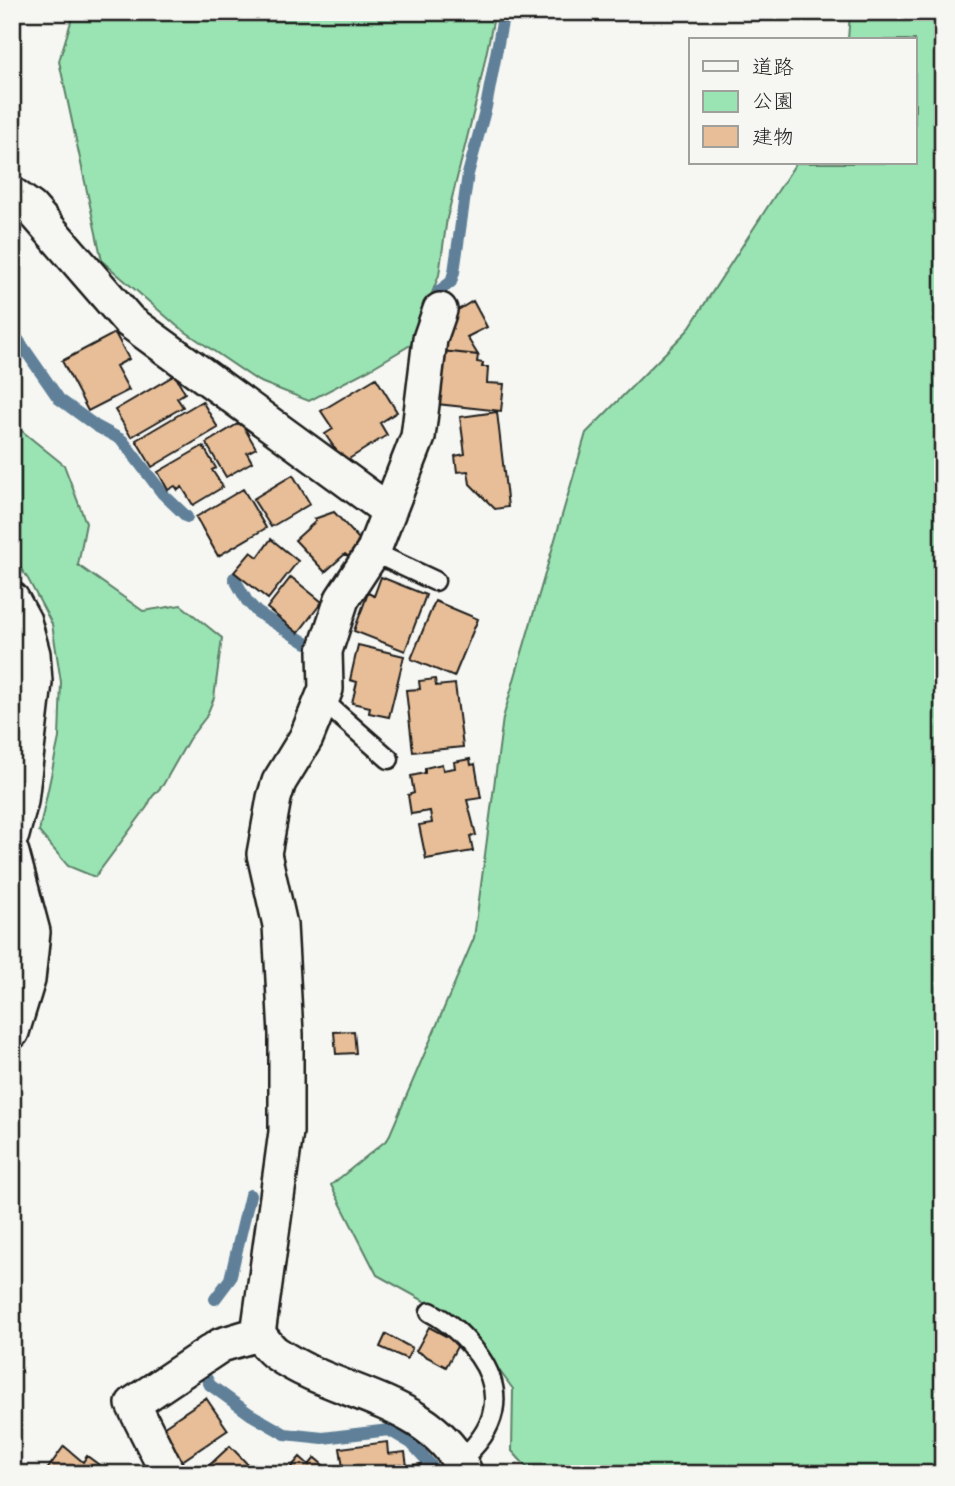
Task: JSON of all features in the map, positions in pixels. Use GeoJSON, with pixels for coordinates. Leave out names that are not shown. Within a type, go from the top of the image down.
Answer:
{"type":"FeatureCollection","features":[{"type":"Feature","properties":{"kind":"street"},"geometry":{"type":"LineString","coordinates":[[12,194],[39,217],[129,321],[389,511]]}},
{"type":"Feature","properties":{"kind":"street"},"geometry":{"type":"LineString","coordinates":[[440,310],[430,339],[418,437],[373,552],[342,599],[325,651],[326,689],[306,738],[279,782],[274,798],[264,855],[280,925],[286,1034],[286,1132],[258,1334],[275,1353],[324,1378],[391,1405],[422,1423],[441,1438],[463,1467]]}},
{"type":"Feature","properties":{"kind":"street"},"geometry":{"type":"LineString","coordinates":[[12,599],[24,621],[33,654],[35,682],[21,719],[21,801],[12,835]]}},
{"type":"Feature","properties":{"kind":"street"},"geometry":{"type":"LineString","coordinates":[[12,853],[33,932],[20,981],[12,1032]]}},
{"type":"Feature","properties":{"kind":"street"},"geometry":{"type":"LineString","coordinates":[[167,1474],[133,1405],[220,1345],[258,1334]]}},
{"type":"Feature","properties":{"kind":"lane"},"geometry":{"type":"LineString","coordinates":[[373,552],[435,581]]}},
{"type":"Feature","properties":{"kind":"lane"},"geometry":{"type":"LineString","coordinates":[[320,703],[331,708],[389,759]]}},
{"type":"Feature","properties":{"kind":"lane"},"geometry":{"type":"LineString","coordinates":[[430,1312],[458,1331],[489,1371],[495,1388],[495,1407],[489,1425],[463,1467]]}},
{"type":"Feature","properties":{"kind":"green space"},"geometry":{"type":"Polygon","coordinates":[[[74,12],[495,12],[447,218],[439,275],[412,344],[309,401],[258,381],[177,326],[102,261],[59,61],[74,12]]]}},
{"type":"Feature","properties":{"kind":"green space"},"geometry":{"type":"Polygon","coordinates":[[[850,12],[943,12],[943,1474],[533,1474],[512,1451],[513,1389],[464,1323],[377,1275],[331,1185],[388,1139],[474,938],[503,718],[586,433],[687,331],[795,164],[916,164],[916,38],[848,38],[850,12]]]}},
{"type":"Feature","properties":{"kind":"green space"},"geometry":{"type":"Polygon","coordinates":[[[12,423],[64,465],[86,523],[78,565],[143,611],[181,605],[222,638],[214,698],[206,717],[189,739],[163,785],[95,877],[68,866],[39,832],[59,738],[61,682],[52,624],[28,579],[12,556],[12,423]]]}},
{"type":"Feature","properties":{"kind":"building"},"geometry":{"type":"Polygon","coordinates":[[[473,301],[487,327],[467,337],[478,355],[442,351],[448,316],[473,301]]]}},
{"type":"Feature","properties":{"kind":"building"},"geometry":{"type":"Polygon","coordinates":[[[115,333],[129,359],[116,366],[129,390],[88,411],[62,361],[115,333]]]}},
{"type":"Feature","properties":{"kind":"building"},"geometry":{"type":"Polygon","coordinates":[[[442,351],[478,355],[477,362],[483,363],[482,367],[488,367],[487,383],[504,384],[501,411],[437,404],[442,351]]]}},
{"type":"Feature","properties":{"kind":"building"},"geometry":{"type":"Polygon","coordinates":[[[175,375],[185,393],[177,398],[183,407],[131,437],[115,410],[175,375]]]}},
{"type":"Feature","properties":{"kind":"building"},"geometry":{"type":"Polygon","coordinates":[[[376,378],[397,412],[380,423],[387,435],[344,462],[325,434],[333,429],[321,411],[376,378]]]}},
{"type":"Feature","properties":{"kind":"building"},"geometry":{"type":"Polygon","coordinates":[[[202,401],[218,428],[152,467],[136,440],[202,401]]]}},
{"type":"Feature","properties":{"kind":"building"},"geometry":{"type":"Polygon","coordinates":[[[497,412],[508,507],[495,509],[470,484],[468,471],[457,472],[455,456],[465,454],[460,417],[497,412]]]}},
{"type":"Feature","properties":{"kind":"building"},"geometry":{"type":"Polygon","coordinates":[[[241,422],[256,448],[247,453],[252,462],[226,477],[206,443],[241,422]]]}},
{"type":"Feature","properties":{"kind":"building"},"geometry":{"type":"Polygon","coordinates":[[[203,446],[216,468],[212,470],[223,487],[193,505],[182,487],[178,490],[175,486],[168,490],[158,472],[203,446]]]}},
{"type":"Feature","properties":{"kind":"building"},"geometry":{"type":"Polygon","coordinates":[[[293,475],[310,504],[271,527],[253,499],[293,475]]]}},
{"type":"Feature","properties":{"kind":"building"},"geometry":{"type":"Polygon","coordinates":[[[243,489],[266,528],[218,556],[196,517],[243,489]]]}},
{"type":"Feature","properties":{"kind":"building"},"geometry":{"type":"Polygon","coordinates":[[[334,512],[360,540],[349,557],[345,554],[325,572],[295,540],[316,521],[314,519],[334,512]]]}},
{"type":"Feature","properties":{"kind":"building"},"geometry":{"type":"Polygon","coordinates":[[[271,539],[298,561],[268,599],[234,572],[251,552],[258,557],[271,539]]]}},
{"type":"Feature","properties":{"kind":"building"},"geometry":{"type":"Polygon","coordinates":[[[291,577],[322,602],[298,633],[267,608],[291,577]]]}},
{"type":"Feature","properties":{"kind":"building"},"geometry":{"type":"Polygon","coordinates":[[[381,577],[426,595],[405,651],[354,631],[368,593],[374,596],[381,577]]]}},
{"type":"Feature","properties":{"kind":"building"},"geometry":{"type":"Polygon","coordinates":[[[435,601],[478,619],[454,677],[411,659],[435,601]]]}},
{"type":"Feature","properties":{"kind":"building"},"geometry":{"type":"Polygon","coordinates":[[[358,645],[404,656],[389,717],[369,713],[370,707],[352,703],[357,682],[350,680],[358,645]]]}},
{"type":"Feature","properties":{"kind":"building"},"geometry":{"type":"Polygon","coordinates":[[[435,679],[436,686],[455,684],[463,747],[413,752],[406,690],[420,689],[419,681],[435,679]]]}},
{"type":"Feature","properties":{"kind":"building"},"geometry":{"type":"Polygon","coordinates":[[[470,759],[471,765],[475,764],[481,798],[467,800],[476,835],[470,836],[473,851],[426,859],[419,825],[432,823],[430,811],[411,814],[408,795],[414,793],[411,776],[425,773],[425,768],[442,764],[443,770],[455,768],[454,762],[470,759]]]}},
{"type":"Feature","properties":{"kind":"building"},"geometry":{"type":"Polygon","coordinates":[[[354,1031],[356,1053],[336,1054],[334,1032],[354,1031]]]}},
{"type":"Feature","properties":{"kind":"building"},"geometry":{"type":"Polygon","coordinates":[[[429,1327],[459,1343],[446,1367],[416,1351],[429,1327]]]}},
{"type":"Feature","properties":{"kind":"building"},"geometry":{"type":"Polygon","coordinates":[[[386,1334],[412,1348],[407,1359],[380,1347],[386,1334]]]}},
{"type":"Feature","properties":{"kind":"building"},"geometry":{"type":"Polygon","coordinates":[[[206,1398],[228,1430],[182,1461],[160,1429],[206,1398]]]}},
{"type":"Feature","properties":{"kind":"building"},"geometry":{"type":"Polygon","coordinates":[[[387,1442],[388,1454],[405,1452],[407,1466],[421,1464],[422,1474],[344,1474],[340,1448],[387,1442]]]}},
{"type":"Feature","properties":{"kind":"building"},"geometry":{"type":"Polygon","coordinates":[[[64,1446],[83,1462],[87,1456],[106,1470],[103,1474],[44,1474],[64,1446]]]}},
{"type":"Feature","properties":{"kind":"building"},"geometry":{"type":"Polygon","coordinates":[[[230,1446],[257,1474],[200,1474],[230,1446]]]}},
{"type":"Feature","properties":{"kind":"building"},"geometry":{"type":"Polygon","coordinates":[[[300,1457],[309,1465],[315,1458],[333,1474],[285,1474],[300,1457]]]}},
{"type":"Feature","properties":{"kind":"waterway"},"geometry":{"type":"LineString","coordinates":[[439,291],[451,282],[454,272],[468,174],[486,107],[504,12]]}},
{"type":"Feature","properties":{"kind":"waterway"},"geometry":{"type":"LineString","coordinates":[[12,331],[59,399],[96,426],[122,440],[163,494],[187,517]]}},
{"type":"Feature","properties":{"kind":"waterway"},"geometry":{"type":"LineString","coordinates":[[234,578],[247,601],[257,612],[306,643]]}},
{"type":"Feature","properties":{"kind":"waterway"},"geometry":{"type":"LineString","coordinates":[[215,1299],[230,1279],[250,1195]]}},
{"type":"Feature","properties":{"kind":"waterway"},"geometry":{"type":"LineString","coordinates":[[207,1379],[210,1385],[250,1414],[285,1434],[323,1438],[389,1430],[411,1443],[431,1465],[435,1474]]}}]}
